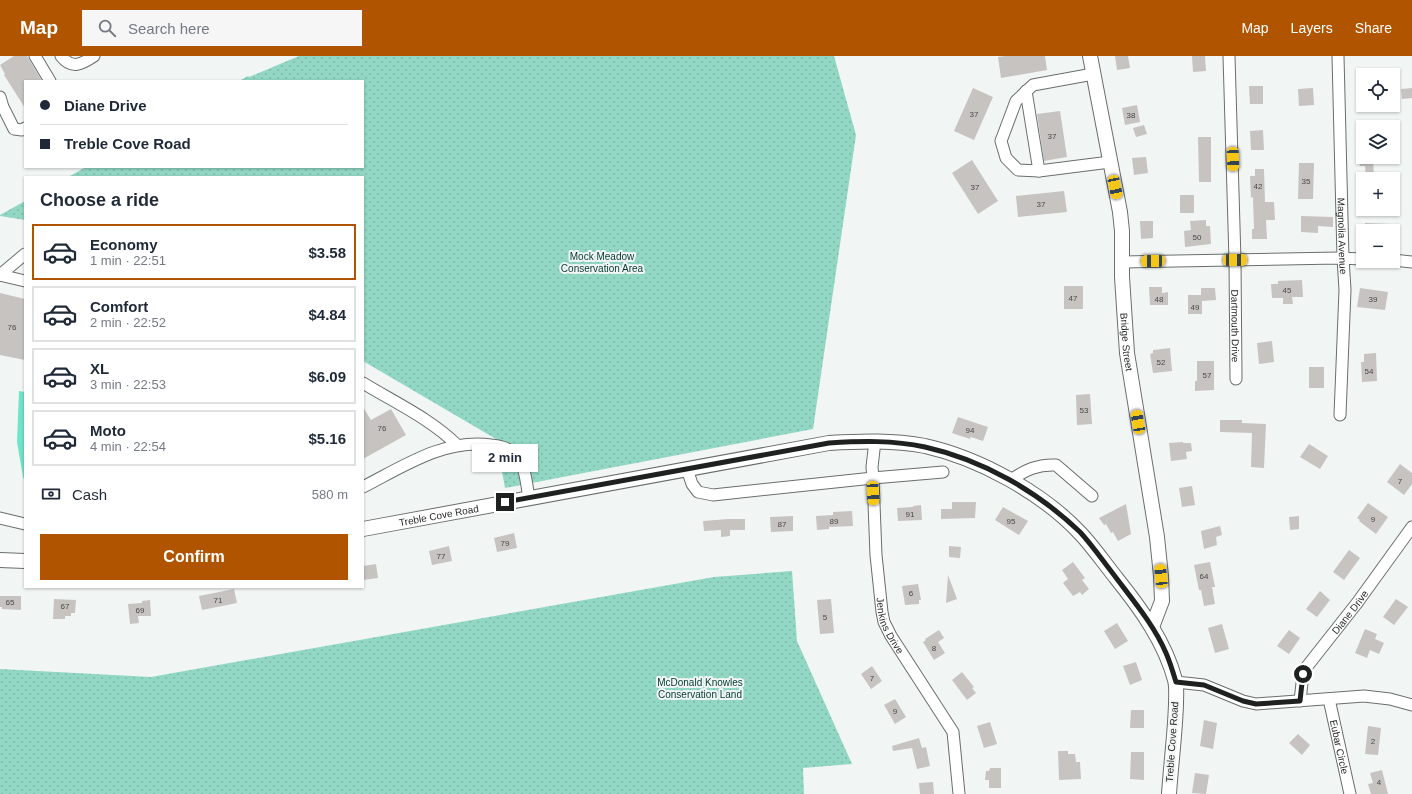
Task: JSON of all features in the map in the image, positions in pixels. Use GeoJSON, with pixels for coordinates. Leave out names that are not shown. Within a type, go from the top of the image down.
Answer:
{"type":"FeatureCollection","features":[{"type":"Feature","properties":{"kind":"main road","name":"Bridge Street"},"geometry":{"type":"LineString","coordinates":[[1090,56],[1120,212],[1127,354],[1157,537],[1162,601],[1152,627]]}},
{"type":"Feature","properties":{"kind":"main road","name":"Treble Cove Road"},"geometry":{"type":"LineString","coordinates":[[364,529],[829,443],[875,441],[925,446],[959,456],[1011,480],[1034,494],[1080,533],[1134,600],[1152,627],[1166,652],[1176,682],[1175,732],[1169,794]]}},
{"type":"Feature","properties":{"kind":"main road"},"geometry":{"type":"LineString","coordinates":[[0,560],[24,561]]}},
{"type":"Feature","properties":{"kind":"street"},"geometry":{"type":"LineString","coordinates":[[35,56],[49,80]]}},
{"type":"Feature","properties":{"kind":"street"},"geometry":{"type":"LineString","coordinates":[[61,56],[69,64],[76,65],[82,64],[94,56]]}},
{"type":"Feature","properties":{"kind":"street","name":"Dartmouth Drive"},"geometry":{"type":"LineString","coordinates":[[1229,56],[1235,260],[1236,379]]}},
{"type":"Feature","properties":{"kind":"street","name":"Magnolia Avenue"},"geometry":{"type":"LineString","coordinates":[[1338,56],[1345,290],[1340,415]]}},
{"type":"Feature","properties":{"kind":"street"},"geometry":{"type":"LineString","coordinates":[[1093,74],[1033,85],[1016,101],[1001,141],[1006,158],[1018,170],[1039,170],[1110,162]]}},
{"type":"Feature","properties":{"kind":"street"},"geometry":{"type":"LineString","coordinates":[[1026,91],[1039,170]]}},
{"type":"Feature","properties":{"kind":"street"},"geometry":{"type":"LineString","coordinates":[[0,97],[3,107],[14,129],[22,130],[24,129]]}},
{"type":"Feature","properties":{"kind":"street"},"geometry":{"type":"LineString","coordinates":[[0,275],[24,255]]}},
{"type":"Feature","properties":{"kind":"street"},"geometry":{"type":"LineString","coordinates":[[1122,262],[1356,259]]}},
{"type":"Feature","properties":{"kind":"street"},"geometry":{"type":"LineString","coordinates":[[1400,261],[1412,262]]}},
{"type":"Feature","properties":{"kind":"street"},"geometry":{"type":"LineString","coordinates":[[0,275],[24,281]]}},
{"type":"Feature","properties":{"kind":"street"},"geometry":{"type":"LineString","coordinates":[[364,384],[431,424],[448,436],[457,445]]}},
{"type":"Feature","properties":{"kind":"street","name":"Jenkins Drive"},"geometry":{"type":"LineString","coordinates":[[875,441],[872,478],[876,555],[884,622],[891,636],[953,732],[959,794]]}},
{"type":"Feature","properties":{"kind":"street"},"geometry":{"type":"LineString","coordinates":[[364,486],[420,458],[457,445],[485,444],[503,447],[514,453],[522,464],[529,498]]}},
{"type":"Feature","properties":{"kind":"street"},"geometry":{"type":"LineString","coordinates":[[1011,480],[1022,472],[1036,466],[1056,465],[1092,496]]}},
{"type":"Feature","properties":{"kind":"street"},"geometry":{"type":"LineString","coordinates":[[687,469],[692,484],[698,492],[713,495],[943,472]]}},
{"type":"Feature","properties":{"kind":"street"},"geometry":{"type":"LineString","coordinates":[[0,518],[24,524]]}},
{"type":"Feature","properties":{"kind":"street","name":"Diane Drive"},"geometry":{"type":"LineString","coordinates":[[1300,701],[1303,674],[1305,669],[1357,604],[1412,527]]}},
{"type":"Feature","properties":{"kind":"street"},"geometry":{"type":"LineString","coordinates":[[1176,682],[1204,685],[1243,701],[1256,704],[1364,696],[1390,699],[1412,705]]}},
{"type":"Feature","properties":{"kind":"street","name":"Eubar Circle"},"geometry":{"type":"LineString","coordinates":[[1329,699],[1350,794]]}},
{"type":"Feature","properties":{"kind":"green space","name":"Mock Meadow Conservation Area"},"geometry":{"type":"Polygon","coordinates":[[[299,56],[834,56],[856,135],[813,429],[505,488],[496,439],[364,362],[364,176],[70,176],[84,168],[364,168],[364,80],[241,80],[248,76],[249,77],[299,56]]]}},
{"type":"Feature","properties":{"kind":"green space"},"geometry":{"type":"Polygon","coordinates":[[[24,202],[24,220],[0,215],[24,202]]]}},
{"type":"Feature","properties":{"kind":"green space","name":"McDonald Knowles Conservation Land"},"geometry":{"type":"Polygon","coordinates":[[[792,571],[797,641],[852,764],[803,768],[804,794],[0,794],[0,669],[151,677],[714,577],[792,571]]]}},
{"type":"Feature","properties":{"kind":"shaded area"},"geometry":{"type":"Polygon","coordinates":[[[19,391],[24,392],[24,480],[17,442],[19,391]]]}},
{"type":"Feature","properties":{"kind":"building"},"geometry":{"type":"Polygon","coordinates":[[[14,56],[27,56],[41,80],[24,80],[24,106],[4,75],[5,74],[0,65],[14,56]]]}},
{"type":"Feature","properties":{"kind":"building"},"geometry":{"type":"Polygon","coordinates":[[[1045,56],[1047,70],[1001,78],[998,57],[1045,56]]]}},
{"type":"Feature","properties":{"kind":"building"},"geometry":{"type":"Polygon","coordinates":[[[1115,56],[1128,56],[1130,68],[1117,70],[1115,56]]]}},
{"type":"Feature","properties":{"kind":"building"},"geometry":{"type":"Polygon","coordinates":[[[1192,56],[1205,56],[1206,71],[1193,72],[1192,56]]]}},
{"type":"Feature","properties":{"kind":"building"},"geometry":{"type":"Polygon","coordinates":[[[1249,86],[1263,86],[1263,104],[1250,104],[1249,86]]]}},
{"type":"Feature","properties":{"kind":"building"},"geometry":{"type":"Polygon","coordinates":[[[973,88],[993,97],[974,140],[954,131],[973,88]]]}},
{"type":"Feature","properties":{"kind":"building"},"geometry":{"type":"Polygon","coordinates":[[[1313,88],[1314,105],[1299,106],[1298,89],[1313,88]]]}},
{"type":"Feature","properties":{"kind":"building"},"geometry":{"type":"Polygon","coordinates":[[[1412,88],[1412,98],[1402,99],[1401,89],[1412,88]]]}},
{"type":"Feature","properties":{"kind":"building"},"geometry":{"type":"Polygon","coordinates":[[[1137,105],[1140,122],[1125,125],[1122,108],[1137,105]]]}},
{"type":"Feature","properties":{"kind":"building"},"geometry":{"type":"Polygon","coordinates":[[[1060,111],[1067,157],[1044,161],[1037,114],[1060,111]]]}},
{"type":"Feature","properties":{"kind":"building"},"geometry":{"type":"Polygon","coordinates":[[[1144,125],[1147,134],[1136,137],[1133,128],[1144,125]]]}},
{"type":"Feature","properties":{"kind":"building"},"geometry":{"type":"Polygon","coordinates":[[[1263,130],[1264,150],[1251,150],[1250,131],[1263,130]]]}},
{"type":"Feature","properties":{"kind":"building"},"geometry":{"type":"Polygon","coordinates":[[[1198,137],[1211,137],[1211,182],[1199,182],[1198,137]]]}},
{"type":"Feature","properties":{"kind":"building"},"geometry":{"type":"Polygon","coordinates":[[[1146,157],[1148,173],[1134,175],[1132,158],[1146,157]]]}},
{"type":"Feature","properties":{"kind":"building"},"geometry":{"type":"Polygon","coordinates":[[[972,160],[998,201],[978,214],[952,173],[972,160]]]}},
{"type":"Feature","properties":{"kind":"building"},"geometry":{"type":"Polygon","coordinates":[[[1299,163],[1314,163],[1313,199],[1298,199],[1299,163]]]}},
{"type":"Feature","properties":{"kind":"building"},"geometry":{"type":"Polygon","coordinates":[[[1360,164],[1373,164],[1374,172],[1365,172],[1365,166],[1360,166],[1360,164]]]}},
{"type":"Feature","properties":{"kind":"building"},"geometry":{"type":"Polygon","coordinates":[[[1255,169],[1264,169],[1265,202],[1274,202],[1275,220],[1266,220],[1267,239],[1252,239],[1252,229],[1254,229],[1253,197],[1251,198],[1250,176],[1255,176],[1255,169]]]}},
{"type":"Feature","properties":{"kind":"building"},"geometry":{"type":"Polygon","coordinates":[[[1064,191],[1067,212],[1018,217],[1016,196],[1064,191]]]}},
{"type":"Feature","properties":{"kind":"building"},"geometry":{"type":"Polygon","coordinates":[[[1180,195],[1194,195],[1194,213],[1180,213],[1180,195]]]}},
{"type":"Feature","properties":{"kind":"building"},"geometry":{"type":"Polygon","coordinates":[[[1301,216],[1333,217],[1333,227],[1318,226],[1318,233],[1301,232],[1301,216]]]}},
{"type":"Feature","properties":{"kind":"building"},"geometry":{"type":"Polygon","coordinates":[[[1206,220],[1206,226],[1210,226],[1211,244],[1185,247],[1184,231],[1191,230],[1190,221],[1206,220]]]}},
{"type":"Feature","properties":{"kind":"building"},"geometry":{"type":"Polygon","coordinates":[[[1140,221],[1153,221],[1153,238],[1141,239],[1140,221]]]}},
{"type":"Feature","properties":{"kind":"building"},"geometry":{"type":"Polygon","coordinates":[[[1365,223],[1390,224],[1365,224],[1365,223]]]}},
{"type":"Feature","properties":{"kind":"building"},"geometry":{"type":"Polygon","coordinates":[[[1302,280],[1303,297],[1292,297],[1293,304],[1283,304],[1283,298],[1272,298],[1271,284],[1278,284],[1278,281],[1302,280]]]}},
{"type":"Feature","properties":{"kind":"building"},"geometry":{"type":"Polygon","coordinates":[[[1064,286],[1083,286],[1083,309],[1064,309],[1064,286]]]}},
{"type":"Feature","properties":{"kind":"building"},"geometry":{"type":"Polygon","coordinates":[[[1149,287],[1162,287],[1162,293],[1168,292],[1168,305],[1150,305],[1149,287]]]}},
{"type":"Feature","properties":{"kind":"building"},"geometry":{"type":"Polygon","coordinates":[[[1201,288],[1215,288],[1216,300],[1202,301],[1202,314],[1188,314],[1188,295],[1201,295],[1201,288]]]}},
{"type":"Feature","properties":{"kind":"building"},"geometry":{"type":"Polygon","coordinates":[[[1360,288],[1388,292],[1385,310],[1357,307],[1360,288]]]}},
{"type":"Feature","properties":{"kind":"building"},"geometry":{"type":"Polygon","coordinates":[[[0,293],[24,299],[24,360],[0,355],[0,293]]]}},
{"type":"Feature","properties":{"kind":"building"},"geometry":{"type":"Polygon","coordinates":[[[1272,341],[1274,362],[1259,364],[1257,343],[1272,341]]]}},
{"type":"Feature","properties":{"kind":"building"},"geometry":{"type":"Polygon","coordinates":[[[1170,348],[1172,371],[1153,373],[1150,354],[1153,353],[1153,350],[1170,348]]]}},
{"type":"Feature","properties":{"kind":"building"},"geometry":{"type":"Polygon","coordinates":[[[1376,353],[1377,381],[1362,382],[1361,362],[1364,362],[1364,354],[1376,353]]]}},
{"type":"Feature","properties":{"kind":"building"},"geometry":{"type":"Polygon","coordinates":[[[1197,361],[1214,361],[1214,390],[1195,391],[1195,381],[1197,381],[1197,361]]]}},
{"type":"Feature","properties":{"kind":"building"},"geometry":{"type":"Polygon","coordinates":[[[1309,367],[1324,367],[1324,388],[1309,388],[1309,367]]]}},
{"type":"Feature","properties":{"kind":"building"},"geometry":{"type":"Polygon","coordinates":[[[1090,394],[1092,424],[1077,425],[1076,395],[1090,394]]]}},
{"type":"Feature","properties":{"kind":"building"},"geometry":{"type":"Polygon","coordinates":[[[364,409],[371,420],[391,409],[406,435],[364,458],[364,409]]]}},
{"type":"Feature","properties":{"kind":"building"},"geometry":{"type":"Polygon","coordinates":[[[958,417],[988,427],[983,441],[971,437],[970,439],[952,433],[958,417]]]}},
{"type":"Feature","properties":{"kind":"building"},"geometry":{"type":"Polygon","coordinates":[[[1220,420],[1242,420],[1242,423],[1266,424],[1264,468],[1251,467],[1252,433],[1220,432],[1220,420]]]}},
{"type":"Feature","properties":{"kind":"building"},"geometry":{"type":"Polygon","coordinates":[[[1169,443],[1191,443],[1192,451],[1186,452],[1187,459],[1171,461],[1169,443]]]}},
{"type":"Feature","properties":{"kind":"building"},"geometry":{"type":"Polygon","coordinates":[[[1309,444],[1328,456],[1320,469],[1300,457],[1309,444]]]}},
{"type":"Feature","properties":{"kind":"building"},"geometry":{"type":"Polygon","coordinates":[[[1400,464],[1412,473],[1412,484],[1404,495],[1387,482],[1400,464]]]}},
{"type":"Feature","properties":{"kind":"building"},"geometry":{"type":"Polygon","coordinates":[[[1192,486],[1195,505],[1182,507],[1179,488],[1192,486]]]}},
{"type":"Feature","properties":{"kind":"building"},"geometry":{"type":"Polygon","coordinates":[[[952,502],[976,502],[975,518],[941,519],[941,509],[952,509],[952,502]]]}},
{"type":"Feature","properties":{"kind":"building"},"geometry":{"type":"Polygon","coordinates":[[[1368,503],[1388,517],[1376,534],[1357,518],[1368,503]]]}},
{"type":"Feature","properties":{"kind":"building"},"geometry":{"type":"Polygon","coordinates":[[[1126,504],[1131,534],[1118,541],[1113,532],[1111,533],[1106,524],[1104,525],[1099,518],[1126,504]]]}},
{"type":"Feature","properties":{"kind":"building"},"geometry":{"type":"Polygon","coordinates":[[[921,505],[922,520],[898,521],[897,508],[921,505]]]}},
{"type":"Feature","properties":{"kind":"building"},"geometry":{"type":"Polygon","coordinates":[[[1003,507],[1028,521],[1019,535],[995,520],[1003,507]]]}},
{"type":"Feature","properties":{"kind":"building"},"geometry":{"type":"Polygon","coordinates":[[[852,511],[853,526],[829,527],[829,529],[817,530],[816,516],[833,515],[833,512],[852,511]]]}},
{"type":"Feature","properties":{"kind":"building"},"geometry":{"type":"Polygon","coordinates":[[[793,516],[793,531],[771,532],[770,517],[793,516]]]}},
{"type":"Feature","properties":{"kind":"building"},"geometry":{"type":"Polygon","coordinates":[[[1299,516],[1299,529],[1290,530],[1289,517],[1299,516]]]}},
{"type":"Feature","properties":{"kind":"building"},"geometry":{"type":"Polygon","coordinates":[[[745,519],[745,530],[730,530],[730,536],[721,537],[721,530],[704,531],[703,521],[745,519]]]}},
{"type":"Feature","properties":{"kind":"building"},"geometry":{"type":"Polygon","coordinates":[[[1220,526],[1222,535],[1216,537],[1217,545],[1204,549],[1201,531],[1220,526]]]}},
{"type":"Feature","properties":{"kind":"building"},"geometry":{"type":"Polygon","coordinates":[[[514,533],[517,548],[497,552],[494,538],[514,533]]]}},
{"type":"Feature","properties":{"kind":"building"},"geometry":{"type":"Polygon","coordinates":[[[449,546],[452,561],[432,565],[429,551],[449,546]]]}},
{"type":"Feature","properties":{"kind":"building"},"geometry":{"type":"Polygon","coordinates":[[[949,546],[961,547],[960,558],[949,557],[949,546]]]}},
{"type":"Feature","properties":{"kind":"building"},"geometry":{"type":"Polygon","coordinates":[[[1349,550],[1360,558],[1344,580],[1333,572],[1349,550]]]}},
{"type":"Feature","properties":{"kind":"building"},"geometry":{"type":"Polygon","coordinates":[[[1073,562],[1085,578],[1082,580],[1089,589],[1082,595],[1080,592],[1073,596],[1063,583],[1068,579],[1062,570],[1073,562]]]}},
{"type":"Feature","properties":{"kind":"building"},"geometry":{"type":"Polygon","coordinates":[[[1210,562],[1215,587],[1212,587],[1215,604],[1204,606],[1194,565],[1210,562]]]}},
{"type":"Feature","properties":{"kind":"building"},"geometry":{"type":"Polygon","coordinates":[[[376,564],[378,578],[364,580],[364,566],[376,564]]]}},
{"type":"Feature","properties":{"kind":"building"},"geometry":{"type":"Polygon","coordinates":[[[948,575],[957,599],[946,603],[948,575]]]}},
{"type":"Feature","properties":{"kind":"building"},"geometry":{"type":"Polygon","coordinates":[[[918,584],[921,600],[919,600],[919,604],[905,605],[902,586],[918,584]]]}},
{"type":"Feature","properties":{"kind":"building"},"geometry":{"type":"Polygon","coordinates":[[[234,589],[237,603],[202,610],[199,596],[234,589]]]}},
{"type":"Feature","properties":{"kind":"building"},"geometry":{"type":"Polygon","coordinates":[[[1320,591],[1330,600],[1317,617],[1306,609],[1320,591]]]}},
{"type":"Feature","properties":{"kind":"building"},"geometry":{"type":"Polygon","coordinates":[[[0,596],[21,596],[21,610],[2,609],[2,607],[0,607],[0,596]]]}},
{"type":"Feature","properties":{"kind":"building"},"geometry":{"type":"Polygon","coordinates":[[[54,599],[76,600],[75,613],[71,613],[71,616],[65,616],[65,619],[53,619],[54,599]]]}},
{"type":"Feature","properties":{"kind":"building"},"geometry":{"type":"Polygon","coordinates":[[[831,599],[834,633],[820,634],[817,600],[831,599]]]}},
{"type":"Feature","properties":{"kind":"building"},"geometry":{"type":"Polygon","coordinates":[[[1396,599],[1408,607],[1394,625],[1383,617],[1396,599]]]}},
{"type":"Feature","properties":{"kind":"building"},"geometry":{"type":"Polygon","coordinates":[[[150,600],[151,616],[138,616],[139,623],[130,624],[128,604],[142,603],[142,601],[150,600]]]}},
{"type":"Feature","properties":{"kind":"building"},"geometry":{"type":"Polygon","coordinates":[[[1117,623],[1128,641],[1115,649],[1104,631],[1117,623]]]}},
{"type":"Feature","properties":{"kind":"building"},"geometry":{"type":"Polygon","coordinates":[[[1222,624],[1229,649],[1215,653],[1208,628],[1222,624]]]}},
{"type":"Feature","properties":{"kind":"building"},"geometry":{"type":"Polygon","coordinates":[[[1365,629],[1377,634],[1375,639],[1384,643],[1379,654],[1370,650],[1367,658],[1355,653],[1365,629]]]}},
{"type":"Feature","properties":{"kind":"building"},"geometry":{"type":"Polygon","coordinates":[[[939,630],[944,638],[938,642],[945,653],[934,660],[923,642],[939,630]]]}},
{"type":"Feature","properties":{"kind":"building"},"geometry":{"type":"Polygon","coordinates":[[[1289,630],[1300,638],[1289,654],[1277,646],[1289,630]]]}},
{"type":"Feature","properties":{"kind":"building"},"geometry":{"type":"Polygon","coordinates":[[[1136,662],[1142,680],[1130,685],[1123,666],[1136,662]]]}},
{"type":"Feature","properties":{"kind":"building"},"geometry":{"type":"Polygon","coordinates":[[[872,666],[882,681],[871,689],[861,674],[872,666]]]}},
{"type":"Feature","properties":{"kind":"building"},"geometry":{"type":"Polygon","coordinates":[[[962,672],[974,687],[972,688],[976,693],[967,700],[952,680],[962,672]]]}},
{"type":"Feature","properties":{"kind":"building"},"geometry":{"type":"Polygon","coordinates":[[[895,699],[906,717],[895,724],[884,705],[895,699]]]}},
{"type":"Feature","properties":{"kind":"building"},"geometry":{"type":"Polygon","coordinates":[[[1131,710],[1144,710],[1144,728],[1130,728],[1131,710]]]}},
{"type":"Feature","properties":{"kind":"building"},"geometry":{"type":"Polygon","coordinates":[[[1204,720],[1217,723],[1213,749],[1200,746],[1204,720]]]}},
{"type":"Feature","properties":{"kind":"building"},"geometry":{"type":"Polygon","coordinates":[[[990,722],[997,744],[984,748],[977,726],[990,722]]]}},
{"type":"Feature","properties":{"kind":"building"},"geometry":{"type":"Polygon","coordinates":[[[1368,726],[1381,728],[1378,755],[1365,754],[1368,726]]]}},
{"type":"Feature","properties":{"kind":"building"},"geometry":{"type":"Polygon","coordinates":[[[1298,734],[1310,745],[1302,755],[1289,743],[1298,734]]]}},
{"type":"Feature","properties":{"kind":"building"},"geometry":{"type":"Polygon","coordinates":[[[919,738],[922,748],[926,747],[930,766],[917,769],[912,748],[893,751],[892,746],[919,738]]]}},
{"type":"Feature","properties":{"kind":"building"},"geometry":{"type":"Polygon","coordinates":[[[1058,751],[1068,751],[1068,754],[1075,754],[1076,762],[1080,762],[1081,779],[1059,780],[1058,751]]]}},
{"type":"Feature","properties":{"kind":"building"},"geometry":{"type":"Polygon","coordinates":[[[1131,752],[1144,752],[1144,780],[1130,779],[1131,752]]]}},
{"type":"Feature","properties":{"kind":"building"},"geometry":{"type":"Polygon","coordinates":[[[990,768],[1001,768],[1001,788],[989,788],[989,780],[985,780],[986,771],[989,771],[990,768]]]}},
{"type":"Feature","properties":{"kind":"building"},"geometry":{"type":"Polygon","coordinates":[[[1382,770],[1388,794],[1371,794],[1368,784],[1373,783],[1370,773],[1382,770]]]}},
{"type":"Feature","properties":{"kind":"building"},"geometry":{"type":"Polygon","coordinates":[[[1195,773],[1209,775],[1206,794],[1192,793],[1195,773]]]}},
{"type":"Feature","properties":{"kind":"building"},"geometry":{"type":"Polygon","coordinates":[[[933,782],[934,794],[920,794],[919,783],[933,782]]]}},
{"type":"Feature","properties":{"kind":"route"},"geometry":{"type":"LineString","coordinates":[[505,502],[829,443],[875,441],[925,446],[959,456],[1005,476],[1034,494],[1080,533],[1134,600],[1152,627],[1166,652],[1176,682],[1204,685],[1243,701],[1256,704],[1300,701],[1303,674]]}}]}
